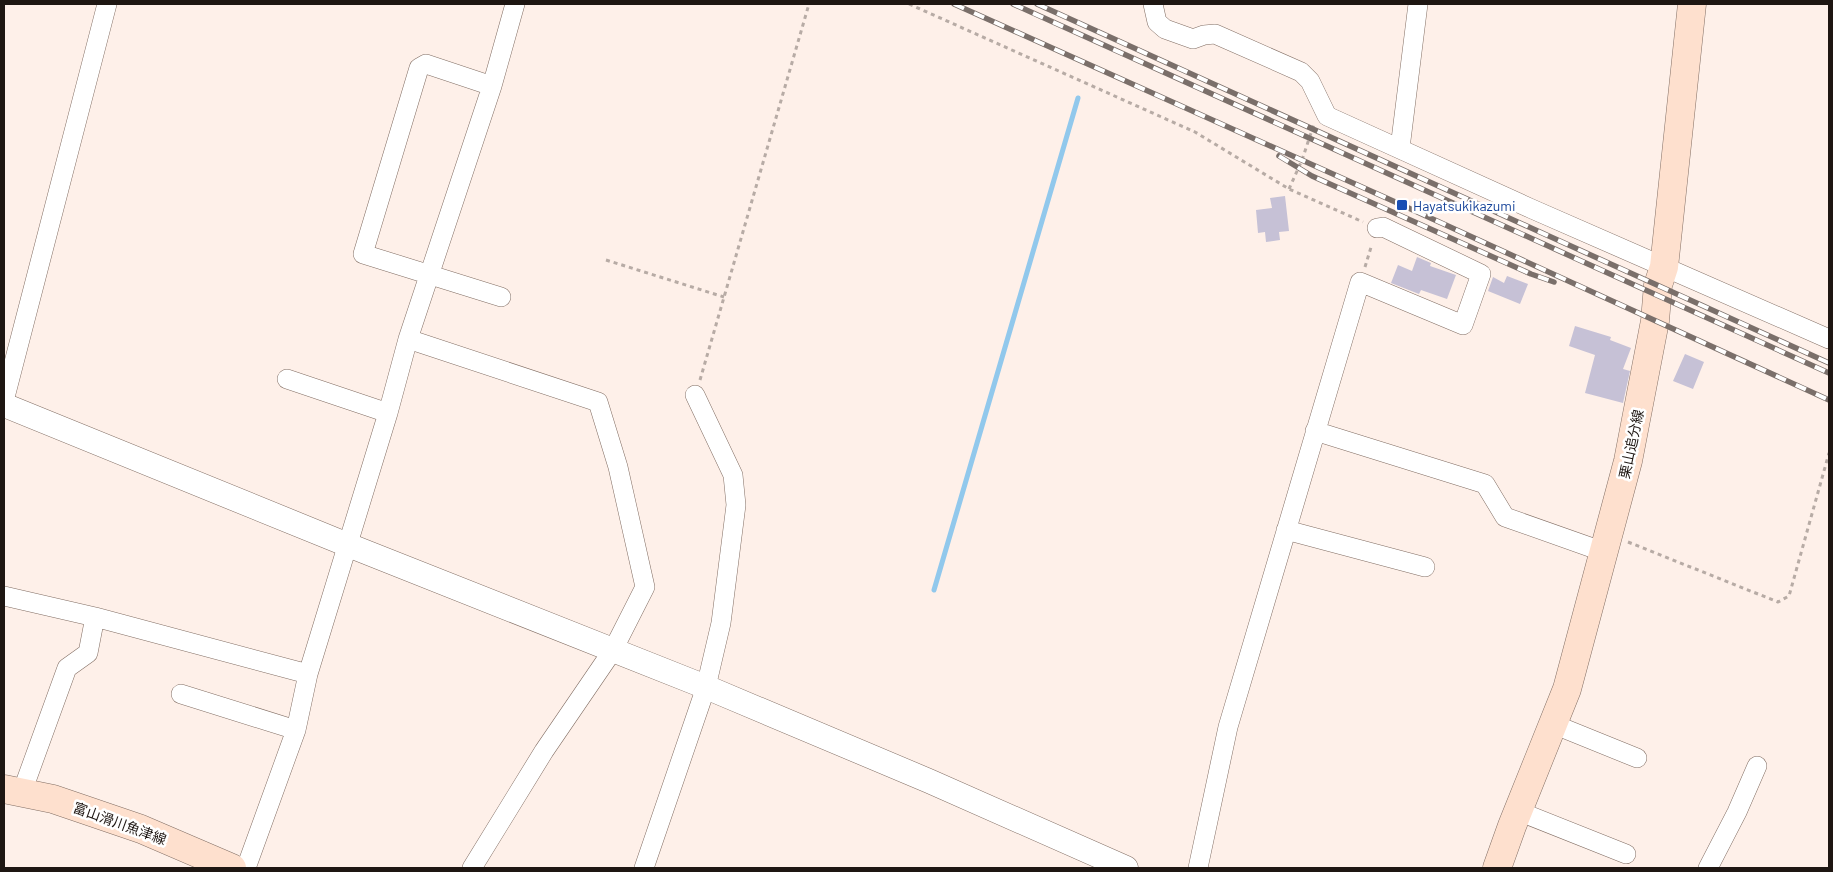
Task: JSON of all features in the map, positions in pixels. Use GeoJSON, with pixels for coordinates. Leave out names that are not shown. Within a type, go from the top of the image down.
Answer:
{"type":"FeatureCollection","features":[{"type":"Feature","properties":{"kind":"main road","name":"栗山追分線"},"geometry":{"type":"LineString","coordinates":[[1497,868],[1567,689],[1628,461],[1655,321],[1658,285],[1664,267],[1692,4]]}},
{"type":"Feature","properties":{"kind":"main road","name":"富山滑川魚津線"},"geometry":{"type":"LineString","coordinates":[[13,790],[54,800],[141,829],[232,868]]}},
{"type":"Feature","properties":{"kind":"street"},"geometry":{"type":"LineString","coordinates":[[4,401],[107,4]]}},
{"type":"Feature","properties":{"kind":"street"},"geometry":{"type":"LineString","coordinates":[[246,868],[296,730],[308,674],[388,413],[408,339],[492,86],[515,4]]}},
{"type":"Feature","properties":{"kind":"street"},"geometry":{"type":"LineString","coordinates":[[1153,4],[1157,22],[1165,29],[1193,39],[1204,34],[1215,34],[1301,72],[1310,81],[1328,116],[1829,339]]}},
{"type":"Feature","properties":{"kind":"street"},"geometry":{"type":"LineString","coordinates":[[1400,148],[1418,4]]}},
{"type":"Feature","properties":{"kind":"street"},"geometry":{"type":"LineString","coordinates":[[492,86],[426,64],[419,68],[363,254],[501,297]]}},
{"type":"Feature","properties":{"kind":"street"},"geometry":{"type":"LineString","coordinates":[[1198,868],[1228,727],[1360,282],[1462,325],[1481,274],[1383,227],[1377,228]]}},
{"type":"Feature","properties":{"kind":"street"},"geometry":{"type":"LineString","coordinates":[[408,339],[598,402],[618,467],[645,587],[613,650],[544,751],[472,868]]}},
{"type":"Feature","properties":{"kind":"street"},"geometry":{"type":"LineString","coordinates":[[287,379],[388,413]]}},
{"type":"Feature","properties":{"kind":"street"},"geometry":{"type":"LineString","coordinates":[[644,868],[706,686],[721,624],[736,505],[733,475],[695,395]]}},
{"type":"Feature","properties":{"kind":"street"},"geometry":{"type":"LineString","coordinates":[[4,405],[348,545],[706,686],[1126,868]]}},
{"type":"Feature","properties":{"kind":"street"},"geometry":{"type":"LineString","coordinates":[[1316,431],[1485,484],[1505,517],[1607,543]]}},
{"type":"Feature","properties":{"kind":"street"},"geometry":{"type":"LineString","coordinates":[[1286,530],[1425,567]]}},
{"type":"Feature","properties":{"kind":"street"},"geometry":{"type":"LineString","coordinates":[[4,596],[308,674]]}},
{"type":"Feature","properties":{"kind":"street"},"geometry":{"type":"LineString","coordinates":[[13,790],[67,668],[88,653],[95,618]]}},
{"type":"Feature","properties":{"kind":"street"},"geometry":{"type":"LineString","coordinates":[[181,694],[296,730]]}},
{"type":"Feature","properties":{"kind":"street"},"geometry":{"type":"LineString","coordinates":[[1553,724],[1637,758]]}},
{"type":"Feature","properties":{"kind":"street"},"geometry":{"type":"LineString","coordinates":[[1708,868],[1737,812],[1757,766]]}},
{"type":"Feature","properties":{"kind":"street"},"geometry":{"type":"LineString","coordinates":[[1518,811],[1626,854]]}},
{"type":"Feature","properties":{"kind":"path"},"geometry":{"type":"LineString","coordinates":[[695,395],[809,4]]}},
{"type":"Feature","properties":{"kind":"path"},"geometry":{"type":"LineString","coordinates":[[909,4],[1195,132],[1289,189],[1377,228],[1360,282]]}},
{"type":"Feature","properties":{"kind":"path"},"geometry":{"type":"LineString","coordinates":[[1289,189],[1302,160],[1315,120],[1314,91]]}},
{"type":"Feature","properties":{"kind":"path"},"geometry":{"type":"LineString","coordinates":[[606,260],[724,297]]}},
{"type":"Feature","properties":{"kind":"path"},"geometry":{"type":"LineString","coordinates":[[1607,543],[1778,602],[1789,596],[1829,454]]}},
{"type":"Feature","properties":{"kind":"building"},"geometry":{"type":"Polygon","coordinates":[[[1285,196],[1289,231],[1279,232],[1280,240],[1266,242],[1265,232],[1258,233],[1256,210],[1272,208],[1270,198],[1285,196]]]}},
{"type":"Feature","properties":{"kind":"building"},"geometry":{"type":"Polygon","coordinates":[[[1417,257],[1431,263],[1430,266],[1456,275],[1447,299],[1421,290],[1419,294],[1391,283],[1398,265],[1412,271],[1417,257]]]}},
{"type":"Feature","properties":{"kind":"building"},"geometry":{"type":"Polygon","coordinates":[[[1507,276],[1528,284],[1520,304],[1488,291],[1493,277],[1504,283],[1507,276]]]}},
{"type":"Feature","properties":{"kind":"building"},"geometry":{"type":"Polygon","coordinates":[[[1575,326],[1611,337],[1610,340],[1631,348],[1623,369],[1630,371],[1623,403],[1585,393],[1595,355],[1569,346],[1575,326]]]}},
{"type":"Feature","properties":{"kind":"building"},"geometry":{"type":"Polygon","coordinates":[[[1685,354],[1704,362],[1693,389],[1673,381],[1685,354]]]}},
{"type":"Feature","properties":{"kind":"waterway"},"geometry":{"type":"LineString","coordinates":[[934,590],[1078,98]]}},
{"type":"Feature","properties":{"kind":"railway"},"geometry":{"type":"LineString","coordinates":[[954,4],[1402,205],[1829,400]]}},
{"type":"Feature","properties":{"kind":"railway"},"geometry":{"type":"LineString","coordinates":[[1013,4],[1829,373]]}},
{"type":"Feature","properties":{"kind":"railway"},"geometry":{"type":"LineString","coordinates":[[1037,4],[1829,363]]}},
{"type":"Feature","properties":{"kind":"railway"},"geometry":{"type":"LineString","coordinates":[[1279,156],[1312,176],[1531,274],[1554,282]]}},
{"type":"Feature","properties":{"kind":"place","name":"Hayatsukikazumi"},"geometry":{"type":"Point","coordinates":[1402,205]}}]}
